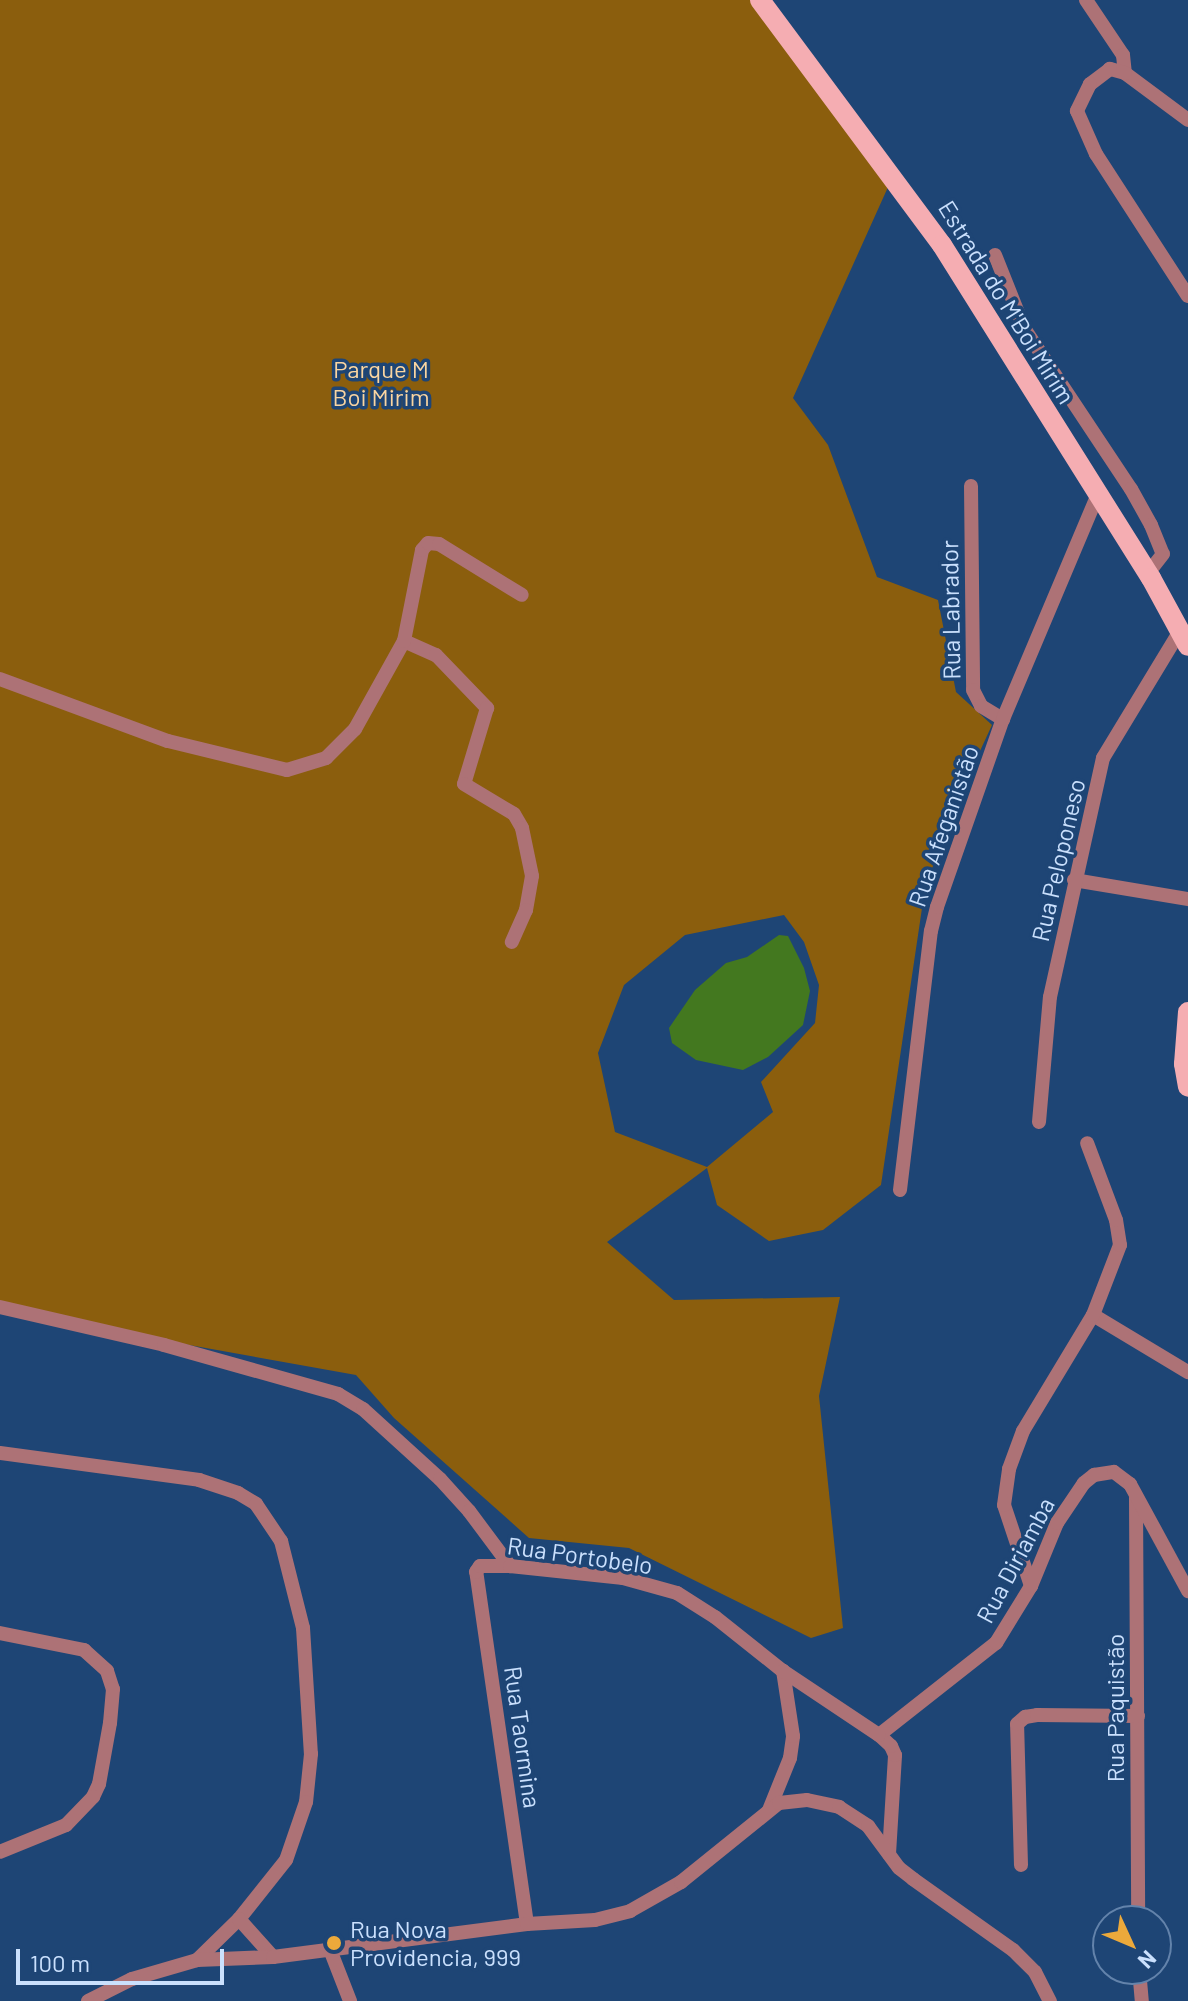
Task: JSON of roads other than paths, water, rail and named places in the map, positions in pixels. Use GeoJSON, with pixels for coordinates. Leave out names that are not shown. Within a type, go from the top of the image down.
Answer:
{"type":"FeatureCollection","features":[{"type":"Feature","properties":{"kind":"main road","name":"Estrada do M'Boi Mirim"},"geometry":{"type":"LineString","coordinates":[[760,0],[927,223],[1148,573],[1184,637]]}},
{"type":"Feature","properties":{"kind":"main road"},"geometry":{"type":"LineString","coordinates":[[1188,1012],[1184,1064],[1188,1087]]}},
{"type":"Feature","properties":{"kind":"street"},"geometry":{"type":"LineString","coordinates":[[1086,0],[1123,55],[1125,73]]}},
{"type":"Feature","properties":{"kind":"street"},"geometry":{"type":"LineString","coordinates":[[1188,120],[1125,73],[1105,70],[1090,84],[1078,102],[1078,121],[1134,217],[1188,296]]}},
{"type":"Feature","properties":{"kind":"street"},"geometry":{"type":"LineString","coordinates":[[995,255],[1024,328],[1131,489],[1151,525],[1163,554],[1148,573]]}},
{"type":"Feature","properties":{"kind":"street","name":"Rua Labrador"},"geometry":{"type":"LineString","coordinates":[[971,486],[973,690],[981,706],[1003,719]]}},
{"type":"Feature","properties":{"kind":"street","name":"Rua Afeganistão"},"geometry":{"type":"LineString","coordinates":[[900,1190],[931,931],[1003,719],[1098,494]]}},
{"type":"Feature","properties":{"kind":"street"},"geometry":{"type":"LineString","coordinates":[[0,679],[168,741],[287,770],[326,758],[355,729],[404,641],[422,550],[428,543],[439,544],[522,595]]}},
{"type":"Feature","properties":{"kind":"street","name":"Rua Peloponeso"},"geometry":{"type":"LineString","coordinates":[[1039,1122],[1050,997],[1103,758],[1184,637]]}},
{"type":"Feature","properties":{"kind":"street"},"geometry":{"type":"LineString","coordinates":[[404,641],[436,655],[487,708],[464,784],[514,814],[522,828],[532,876],[526,910],[512,942]]}},
{"type":"Feature","properties":{"kind":"street"},"geometry":{"type":"LineString","coordinates":[[1074,880],[1188,899]]}},
{"type":"Feature","properties":{"kind":"street"},"geometry":{"type":"LineString","coordinates":[[1031,1586],[1004,1505],[1009,1469],[1023,1431],[1093,1315],[1120,1245],[1116,1220],[1087,1143]]}},
{"type":"Feature","properties":{"kind":"street"},"geometry":{"type":"LineString","coordinates":[[0,1307],[164,1345],[338,1394],[363,1409],[440,1479],[469,1511],[510,1566]]}},
{"type":"Feature","properties":{"kind":"street"},"geometry":{"type":"LineString","coordinates":[[1093,1315],[1188,1372]]}},
{"type":"Feature","properties":{"kind":"street"},"geometry":{"type":"LineString","coordinates":[[0,1453],[199,1480],[238,1493],[256,1504],[281,1541],[303,1628],[311,1754],[301,1822],[286,1860],[239,1919],[197,1960]]}},
{"type":"Feature","properties":{"kind":"street","name":"Rua Diriamba"},"geometry":{"type":"LineString","coordinates":[[879,1735],[996,1643],[1031,1586],[1057,1523],[1084,1483],[1094,1475],[1114,1472],[1130,1484],[1136,1494]]}},
{"type":"Feature","properties":{"kind":"street"},"geometry":{"type":"LineString","coordinates":[[1136,1494],[1188,1591]]}},
{"type":"Feature","properties":{"kind":"street","name":"Rua Paquistão"},"geometry":{"type":"LineString","coordinates":[[1136,1494],[1138,1905]]}},
{"type":"Feature","properties":{"kind":"street","name":"Rua Portobelo"},"geometry":{"type":"LineString","coordinates":[[487,1565],[623,1578],[677,1593],[715,1617],[783,1671],[879,1735]]}},
{"type":"Feature","properties":{"kind":"street","name":"Rua Taormina"},"geometry":{"type":"LineString","coordinates":[[487,1565],[480,1566],[476,1572],[527,1924]]}},
{"type":"Feature","properties":{"kind":"street"},"geometry":{"type":"LineString","coordinates":[[0,1633],[84,1650],[107,1671],[113,1689],[108,1738],[99,1784],[93,1797],[66,1825],[0,1852]]}},
{"type":"Feature","properties":{"kind":"street"},"geometry":{"type":"LineString","coordinates":[[769,1810],[790,1758],[793,1736],[783,1671]]}},
{"type":"Feature","properties":{"kind":"street"},"geometry":{"type":"LineString","coordinates":[[1021,1865],[1017,1724],[1025,1717],[1037,1715],[1138,1716]]}},
{"type":"Feature","properties":{"kind":"street"},"geometry":{"type":"LineString","coordinates":[[879,1735],[895,1755],[889,1854]]}},
{"type":"Feature","properties":{"kind":"street"},"geometry":{"type":"LineString","coordinates":[[88,2001],[132,1979],[197,1960],[273,1957],[329,1947],[527,1924],[595,1920],[639,1907],[681,1882],[769,1810],[788,1800],[824,1802],[839,1807],[868,1826],[913,1879],[1013,1950],[1035,1972],[1050,2001]]}},
{"type":"Feature","properties":{"kind":"street"},"geometry":{"type":"LineString","coordinates":[[239,1919],[273,1957]]}},
{"type":"Feature","properties":{"kind":"street"},"geometry":{"type":"LineString","coordinates":[[329,1947],[350,2001]]}},
{"type":"Feature","properties":{"kind":"place","name":"Rua Nova Providencia, 999"},"geometry":{"type":"Point","coordinates":[334,1943]}},
{"type":"Feature","properties":{"kind":"park label","name":"Parque M Boi Mirim"},"geometry":{"type":"Point","coordinates":[381,383]}}]}
